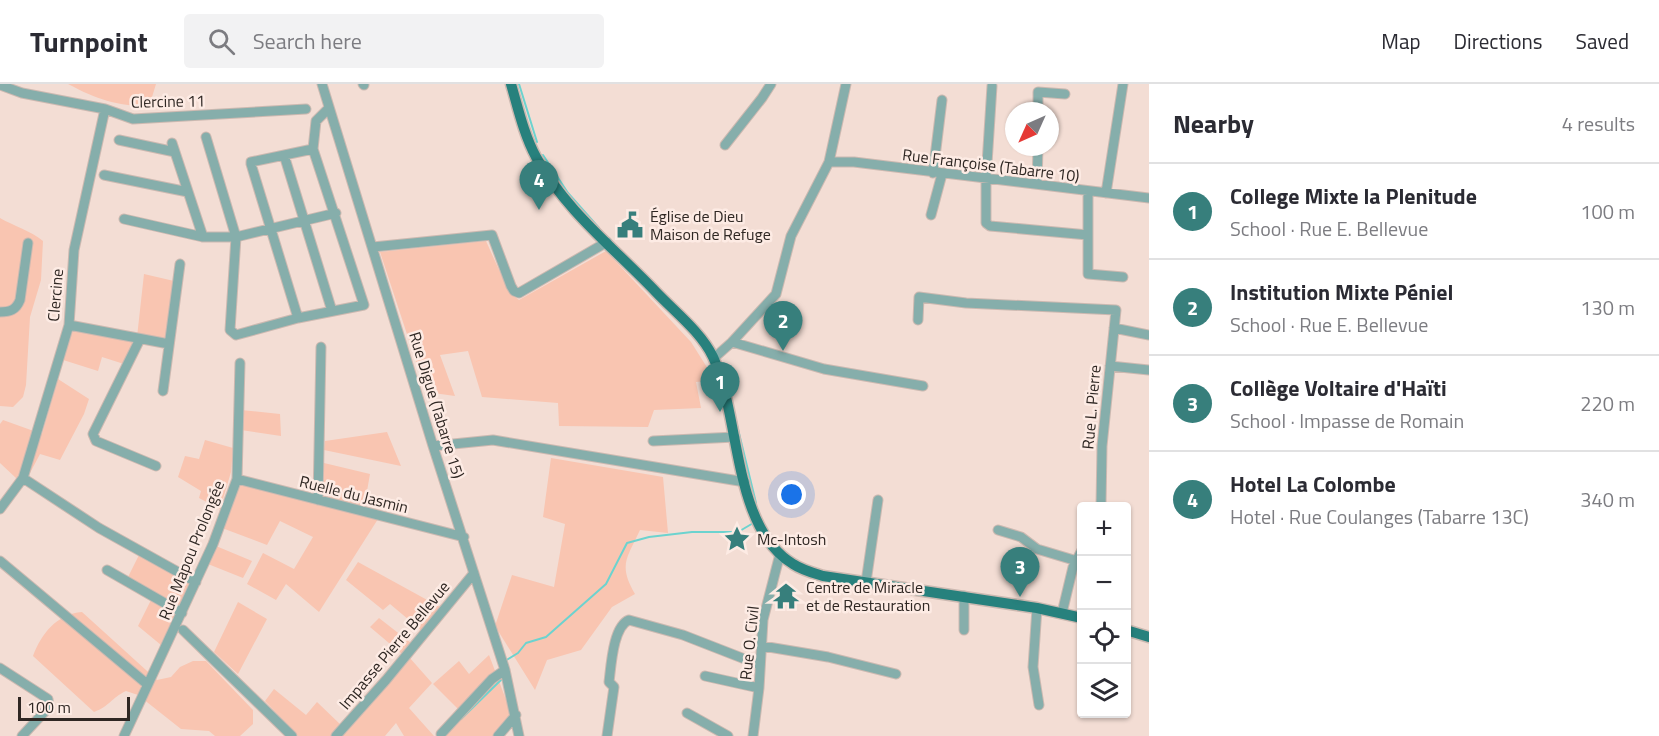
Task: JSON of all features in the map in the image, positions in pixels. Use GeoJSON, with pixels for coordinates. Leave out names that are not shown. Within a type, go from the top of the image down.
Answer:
{"type":"FeatureCollection","features":[{"type":"Feature","properties":{"kind":"main road"},"geometry":{"type":"LineString","coordinates":[[511,84],[536,156],[554,184],[576,212],[692,329],[714,358],[722,381],[745,482],[759,526],[765,537],[780,554],[793,564],[823,576],[1037,608],[1077,617]]}},
{"type":"Feature","properties":{"kind":"main road"},"geometry":{"type":"LineString","coordinates":[[1131,632],[1149,637]]}},
{"type":"Feature","properties":{"kind":"street","name":"Rue Digue (Tabarre 15)"},"geometry":{"type":"LineString","coordinates":[[322,84],[433,446],[506,674],[519,736]]}},
{"type":"Feature","properties":{"kind":"street"},"geometry":{"type":"LineString","coordinates":[[725,145],[771,84]]}},
{"type":"Feature","properties":{"kind":"street"},"geometry":{"type":"LineString","coordinates":[[714,358],[776,294],[790,236],[829,162],[846,84]]}},
{"type":"Feature","properties":{"kind":"street"},"geometry":{"type":"LineString","coordinates":[[1106,193],[1122,84]]}},
{"type":"Feature","properties":{"kind":"street","name":"Clercine 11"},"geometry":{"type":"LineString","coordinates":[[0,85],[22,93],[74,101],[133,119],[306,109]]}},
{"type":"Feature","properties":{"kind":"street"},"geometry":{"type":"LineString","coordinates":[[992,86],[986,179],[985,221],[987,225],[1088,235]]}},
{"type":"Feature","properties":{"kind":"street"},"geometry":{"type":"LineString","coordinates":[[1038,102],[1038,92],[1065,94]]}},
{"type":"Feature","properties":{"kind":"street"},"geometry":{"type":"LineString","coordinates":[[931,214],[937,173],[942,100]]}},
{"type":"Feature","properties":{"kind":"street"},"geometry":{"type":"LineString","coordinates":[[206,137],[237,237],[230,330],[236,335],[298,318],[364,305],[314,149],[316,122],[329,108]]}},
{"type":"Feature","properties":{"kind":"street","name":"Clercine"},"geometry":{"type":"LineString","coordinates":[[0,509],[23,478],[69,325],[74,250],[105,109]]}},
{"type":"Feature","properties":{"kind":"street"},"geometry":{"type":"LineString","coordinates":[[119,140],[173,147],[203,237]]}},
{"type":"Feature","properties":{"kind":"street"},"geometry":{"type":"LineString","coordinates":[[298,318],[251,162],[314,149]]}},
{"type":"Feature","properties":{"kind":"street"},"geometry":{"type":"LineString","coordinates":[[284,155],[332,311]]}},
{"type":"Feature","properties":{"kind":"street"},"geometry":{"type":"LineString","coordinates":[[1038,156],[1038,184]]}},
{"type":"Feature","properties":{"kind":"street","name":"Rue Françoise (Tabarre 10)"},"geometry":{"type":"LineString","coordinates":[[829,162],[855,162],[1149,198]]}},
{"type":"Feature","properties":{"kind":"street"},"geometry":{"type":"LineString","coordinates":[[104,175],[188,192]]}},
{"type":"Feature","properties":{"kind":"street"},"geometry":{"type":"LineString","coordinates":[[1088,192],[1088,274],[1123,277]]}},
{"type":"Feature","properties":{"kind":"street"},"geometry":{"type":"LineString","coordinates":[[124,219],[203,237],[237,237],[336,213]]}},
{"type":"Feature","properties":{"kind":"street"},"geometry":{"type":"LineString","coordinates":[[373,247],[492,235],[511,286],[519,293],[607,242]]}},
{"type":"Feature","properties":{"kind":"street"},"geometry":{"type":"LineString","coordinates":[[0,312],[13,310],[21,300],[28,243]]}},
{"type":"Feature","properties":{"kind":"street"},"geometry":{"type":"LineString","coordinates":[[163,391],[180,264]]}},
{"type":"Feature","properties":{"kind":"street","name":"Rue L. Pierre"},"geometry":{"type":"LineString","coordinates":[[918,320],[920,297],[966,303],[1116,310],[1102,446],[1101,502]]}},
{"type":"Feature","properties":{"kind":"street"},"geometry":{"type":"LineString","coordinates":[[69,325],[169,344]]}},
{"type":"Feature","properties":{"kind":"street"},"geometry":{"type":"LineString","coordinates":[[1114,328],[1149,335]]}},
{"type":"Feature","properties":{"kind":"street"},"geometry":{"type":"LineString","coordinates":[[140,339],[93,434],[96,441],[156,466]]}},
{"type":"Feature","properties":{"kind":"street"},"geometry":{"type":"LineString","coordinates":[[732,342],[824,369],[923,386]]}},
{"type":"Feature","properties":{"kind":"street"},"geometry":{"type":"LineString","coordinates":[[318,500],[321,347]]}},
{"type":"Feature","properties":{"kind":"street","name":"Rue Mapou Prolongée"},"geometry":{"type":"LineString","coordinates":[[124,736],[213,544],[237,479],[240,363]]}},
{"type":"Feature","properties":{"kind":"street"},"geometry":{"type":"LineString","coordinates":[[1110,366],[1149,370]]}},
{"type":"Feature","properties":{"kind":"street"},"geometry":{"type":"LineString","coordinates":[[653,441],[735,437]]}},
{"type":"Feature","properties":{"kind":"street"},"geometry":{"type":"LineString","coordinates":[[433,446],[493,440],[745,482]]}},
{"type":"Feature","properties":{"kind":"street"},"geometry":{"type":"LineString","coordinates":[[23,478],[99,528],[196,582]]}},
{"type":"Feature","properties":{"kind":"street","name":"Ruelle du Jasmin"},"geometry":{"type":"LineString","coordinates":[[237,479],[464,537]]}},
{"type":"Feature","properties":{"kind":"street"},"geometry":{"type":"LineString","coordinates":[[866,582],[878,500]]}},
{"type":"Feature","properties":{"kind":"street"},"geometry":{"type":"LineString","coordinates":[[998,530],[1021,537],[1037,549],[1077,561],[1062,613]]}},
{"type":"Feature","properties":{"kind":"street","name":"Rue O. Civil"},"geometry":{"type":"LineString","coordinates":[[753,736],[759,688],[763,620],[780,554]]}},
{"type":"Feature","properties":{"kind":"street"},"geometry":{"type":"LineString","coordinates":[[0,561],[147,684]]}},
{"type":"Feature","properties":{"kind":"street"},"geometry":{"type":"LineString","coordinates":[[106,570],[182,613]]}},
{"type":"Feature","properties":{"kind":"street","name":"Impasse Pierre Bellevue"},"geometry":{"type":"LineString","coordinates":[[336,736],[386,680],[474,573]]}},
{"type":"Feature","properties":{"kind":"street"},"geometry":{"type":"LineString","coordinates":[[964,597],[964,630]]}},
{"type":"Feature","properties":{"kind":"street"},"geometry":{"type":"LineString","coordinates":[[1037,608],[1033,667],[1039,705]]}},
{"type":"Feature","properties":{"kind":"street"},"geometry":{"type":"LineString","coordinates":[[607,736],[614,687],[609,682],[613,652],[620,627],[625,620],[683,635],[760,665]]}},
{"type":"Feature","properties":{"kind":"street"},"geometry":{"type":"LineString","coordinates":[[183,630],[292,736]]}},
{"type":"Feature","properties":{"kind":"street"},"geometry":{"type":"LineString","coordinates":[[762,646],[828,657],[896,674]]}},
{"type":"Feature","properties":{"kind":"street"},"geometry":{"type":"LineString","coordinates":[[0,668],[48,699],[49,707],[22,736]]}},
{"type":"Feature","properties":{"kind":"street"},"geometry":{"type":"LineString","coordinates":[[441,734],[492,679],[506,674]]}},
{"type":"Feature","properties":{"kind":"street"},"geometry":{"type":"LineString","coordinates":[[705,676],[759,688]]}},
{"type":"Feature","properties":{"kind":"street"},"geometry":{"type":"LineString","coordinates":[[687,713],[728,736]]}},
{"type":"Feature","properties":{"kind":"street"},"geometry":{"type":"LineString","coordinates":[[498,736],[516,715]]}},
{"type":"Feature","properties":{"kind":"shaded area"},"geometry":{"type":"Polygon","coordinates":[[[68,84],[156,84],[149,107],[107,101],[68,84]]]}},
{"type":"Feature","properties":{"kind":"shaded area"},"geometry":{"type":"Polygon","coordinates":[[[0,218],[43,241],[41,280],[30,317],[26,385],[23,397],[13,407],[0,406],[0,218]]]}},
{"type":"Feature","properties":{"kind":"shaded area"},"geometry":{"type":"Polygon","coordinates":[[[486,241],[509,292],[519,300],[606,251],[691,342],[715,380],[696,382],[701,408],[654,410],[648,427],[559,426],[558,403],[482,397],[468,351],[440,355],[455,396],[426,392],[380,252],[486,241]]]}},
{"type":"Feature","properties":{"kind":"shaded area"},"geometry":{"type":"Polygon","coordinates":[[[144,274],[174,281],[166,340],[137,337],[144,274]]]}},
{"type":"Feature","properties":{"kind":"shaded area"},"geometry":{"type":"Polygon","coordinates":[[[74,329],[134,341],[124,364],[102,357],[98,371],[60,359],[74,329]]]}},
{"type":"Feature","properties":{"kind":"shaded area"},"geometry":{"type":"Polygon","coordinates":[[[58,379],[89,399],[84,414],[60,460],[40,454],[30,473],[16,478],[0,463],[0,424],[3,420],[42,434],[58,379]]]}},
{"type":"Feature","properties":{"kind":"shaded area"},"geometry":{"type":"Polygon","coordinates":[[[241,410],[280,414],[281,436],[241,430],[241,410]]]}},
{"type":"Feature","properties":{"kind":"shaded area"},"geometry":{"type":"Polygon","coordinates":[[[387,432],[401,466],[324,450],[325,441],[387,432]]]}},
{"type":"Feature","properties":{"kind":"shaded area"},"geometry":{"type":"Polygon","coordinates":[[[205,440],[233,448],[231,472],[220,509],[199,498],[201,491],[178,477],[185,456],[199,459],[205,440]]]}},
{"type":"Feature","properties":{"kind":"shaded area"},"geometry":{"type":"Polygon","coordinates":[[[551,458],[663,477],[668,533],[640,530],[626,562],[627,576],[635,594],[612,607],[581,650],[547,660],[535,690],[495,626],[512,575],[554,587],[565,524],[543,517],[551,458]]]}},
{"type":"Feature","properties":{"kind":"shaded area"},"geometry":{"type":"Polygon","coordinates":[[[324,463],[370,474],[364,508],[323,495],[324,463]]]}},
{"type":"Feature","properties":{"kind":"shaded area"},"geometry":{"type":"Polygon","coordinates":[[[239,481],[378,519],[319,612],[286,584],[276,600],[247,584],[263,553],[294,569],[313,537],[280,521],[267,545],[222,528],[239,481]]]}},
{"type":"Feature","properties":{"kind":"shaded area"},"geometry":{"type":"Polygon","coordinates":[[[216,546],[252,561],[243,578],[208,564],[216,546]]]}},
{"type":"Feature","properties":{"kind":"shaded area"},"geometry":{"type":"Polygon","coordinates":[[[139,555],[190,583],[161,645],[138,626],[151,600],[125,583],[139,555]]]}},
{"type":"Feature","properties":{"kind":"shaded area"},"geometry":{"type":"Polygon","coordinates":[[[358,562],[440,607],[421,630],[390,604],[383,610],[346,580],[358,562]]]}},
{"type":"Feature","properties":{"kind":"shaded area"},"geometry":{"type":"Polygon","coordinates":[[[238,602],[267,619],[238,674],[214,652],[238,602]]]}},
{"type":"Feature","properties":{"kind":"shaded area"},"geometry":{"type":"Polygon","coordinates":[[[82,612],[157,680],[171,677],[180,667],[193,661],[206,661],[253,710],[253,724],[240,736],[215,736],[209,731],[181,729],[138,695],[126,691],[94,712],[33,656],[51,626],[65,617],[82,612]]]}},
{"type":"Feature","properties":{"kind":"shaded area"},"geometry":{"type":"Polygon","coordinates":[[[379,618],[411,643],[402,654],[370,627],[379,618]]]}},
{"type":"Feature","properties":{"kind":"shaded area"},"geometry":{"type":"Polygon","coordinates":[[[489,655],[511,713],[493,736],[441,736],[463,714],[433,684],[459,661],[469,674],[489,655]]]}},
{"type":"Feature","properties":{"kind":"shaded area"},"geometry":{"type":"Polygon","coordinates":[[[409,657],[432,683],[409,708],[434,736],[404,736],[396,723],[385,736],[339,736],[409,657]]]}},
{"type":"Feature","properties":{"kind":"shaded area"},"geometry":{"type":"Polygon","coordinates":[[[274,689],[306,715],[317,702],[342,726],[333,736],[298,736],[265,701],[274,689]]]}},
{"type":"Feature","properties":{"kind":"waterway"},"geometry":{"type":"LineString","coordinates":[[519,84],[537,142]]}},
{"type":"Feature","properties":{"kind":"waterway"},"geometry":{"type":"LineString","coordinates":[[543,155],[568,193],[599,228]]}},
{"type":"Feature","properties":{"kind":"waterway"},"geometry":{"type":"LineString","coordinates":[[736,421],[756,503]]}},
{"type":"Feature","properties":{"kind":"waterway"},"geometry":{"type":"LineString","coordinates":[[505,661],[518,653],[526,643],[546,637],[606,584],[627,543],[649,537],[692,532],[738,532],[755,522]]}},
{"type":"Feature","properties":{"kind":"waterway"},"geometry":{"type":"LineString","coordinates":[[461,719],[504,677]]}},
{"type":"Feature","properties":{"kind":"place","name":"Hotel La Colombe"},"geometry":{"type":"Point","coordinates":[539,210]}},
{"type":"Feature","properties":{"kind":"place","name":"Église de Dieu Maison de Refuge"},"geometry":{"type":"Point","coordinates":[630,225]}},
{"type":"Feature","properties":{"kind":"place","name":"Institution Mixte Péniel"},"geometry":{"type":"Point","coordinates":[783,351]}},
{"type":"Feature","properties":{"kind":"place","name":"College Mixte la Plenitude"},"geometry":{"type":"Point","coordinates":[720,412]}},
{"type":"Feature","properties":{"kind":"place","name":"Mc-Intosh"},"geometry":{"type":"Point","coordinates":[737,539]}},
{"type":"Feature","properties":{"kind":"place","name":"Centre de Miracle et de Restauration"},"geometry":{"type":"Point","coordinates":[786,596]}},
{"type":"Feature","properties":{"kind":"place","name":"Collège Voltaire d'Haïti"},"geometry":{"type":"Point","coordinates":[1020,597]}}]}
